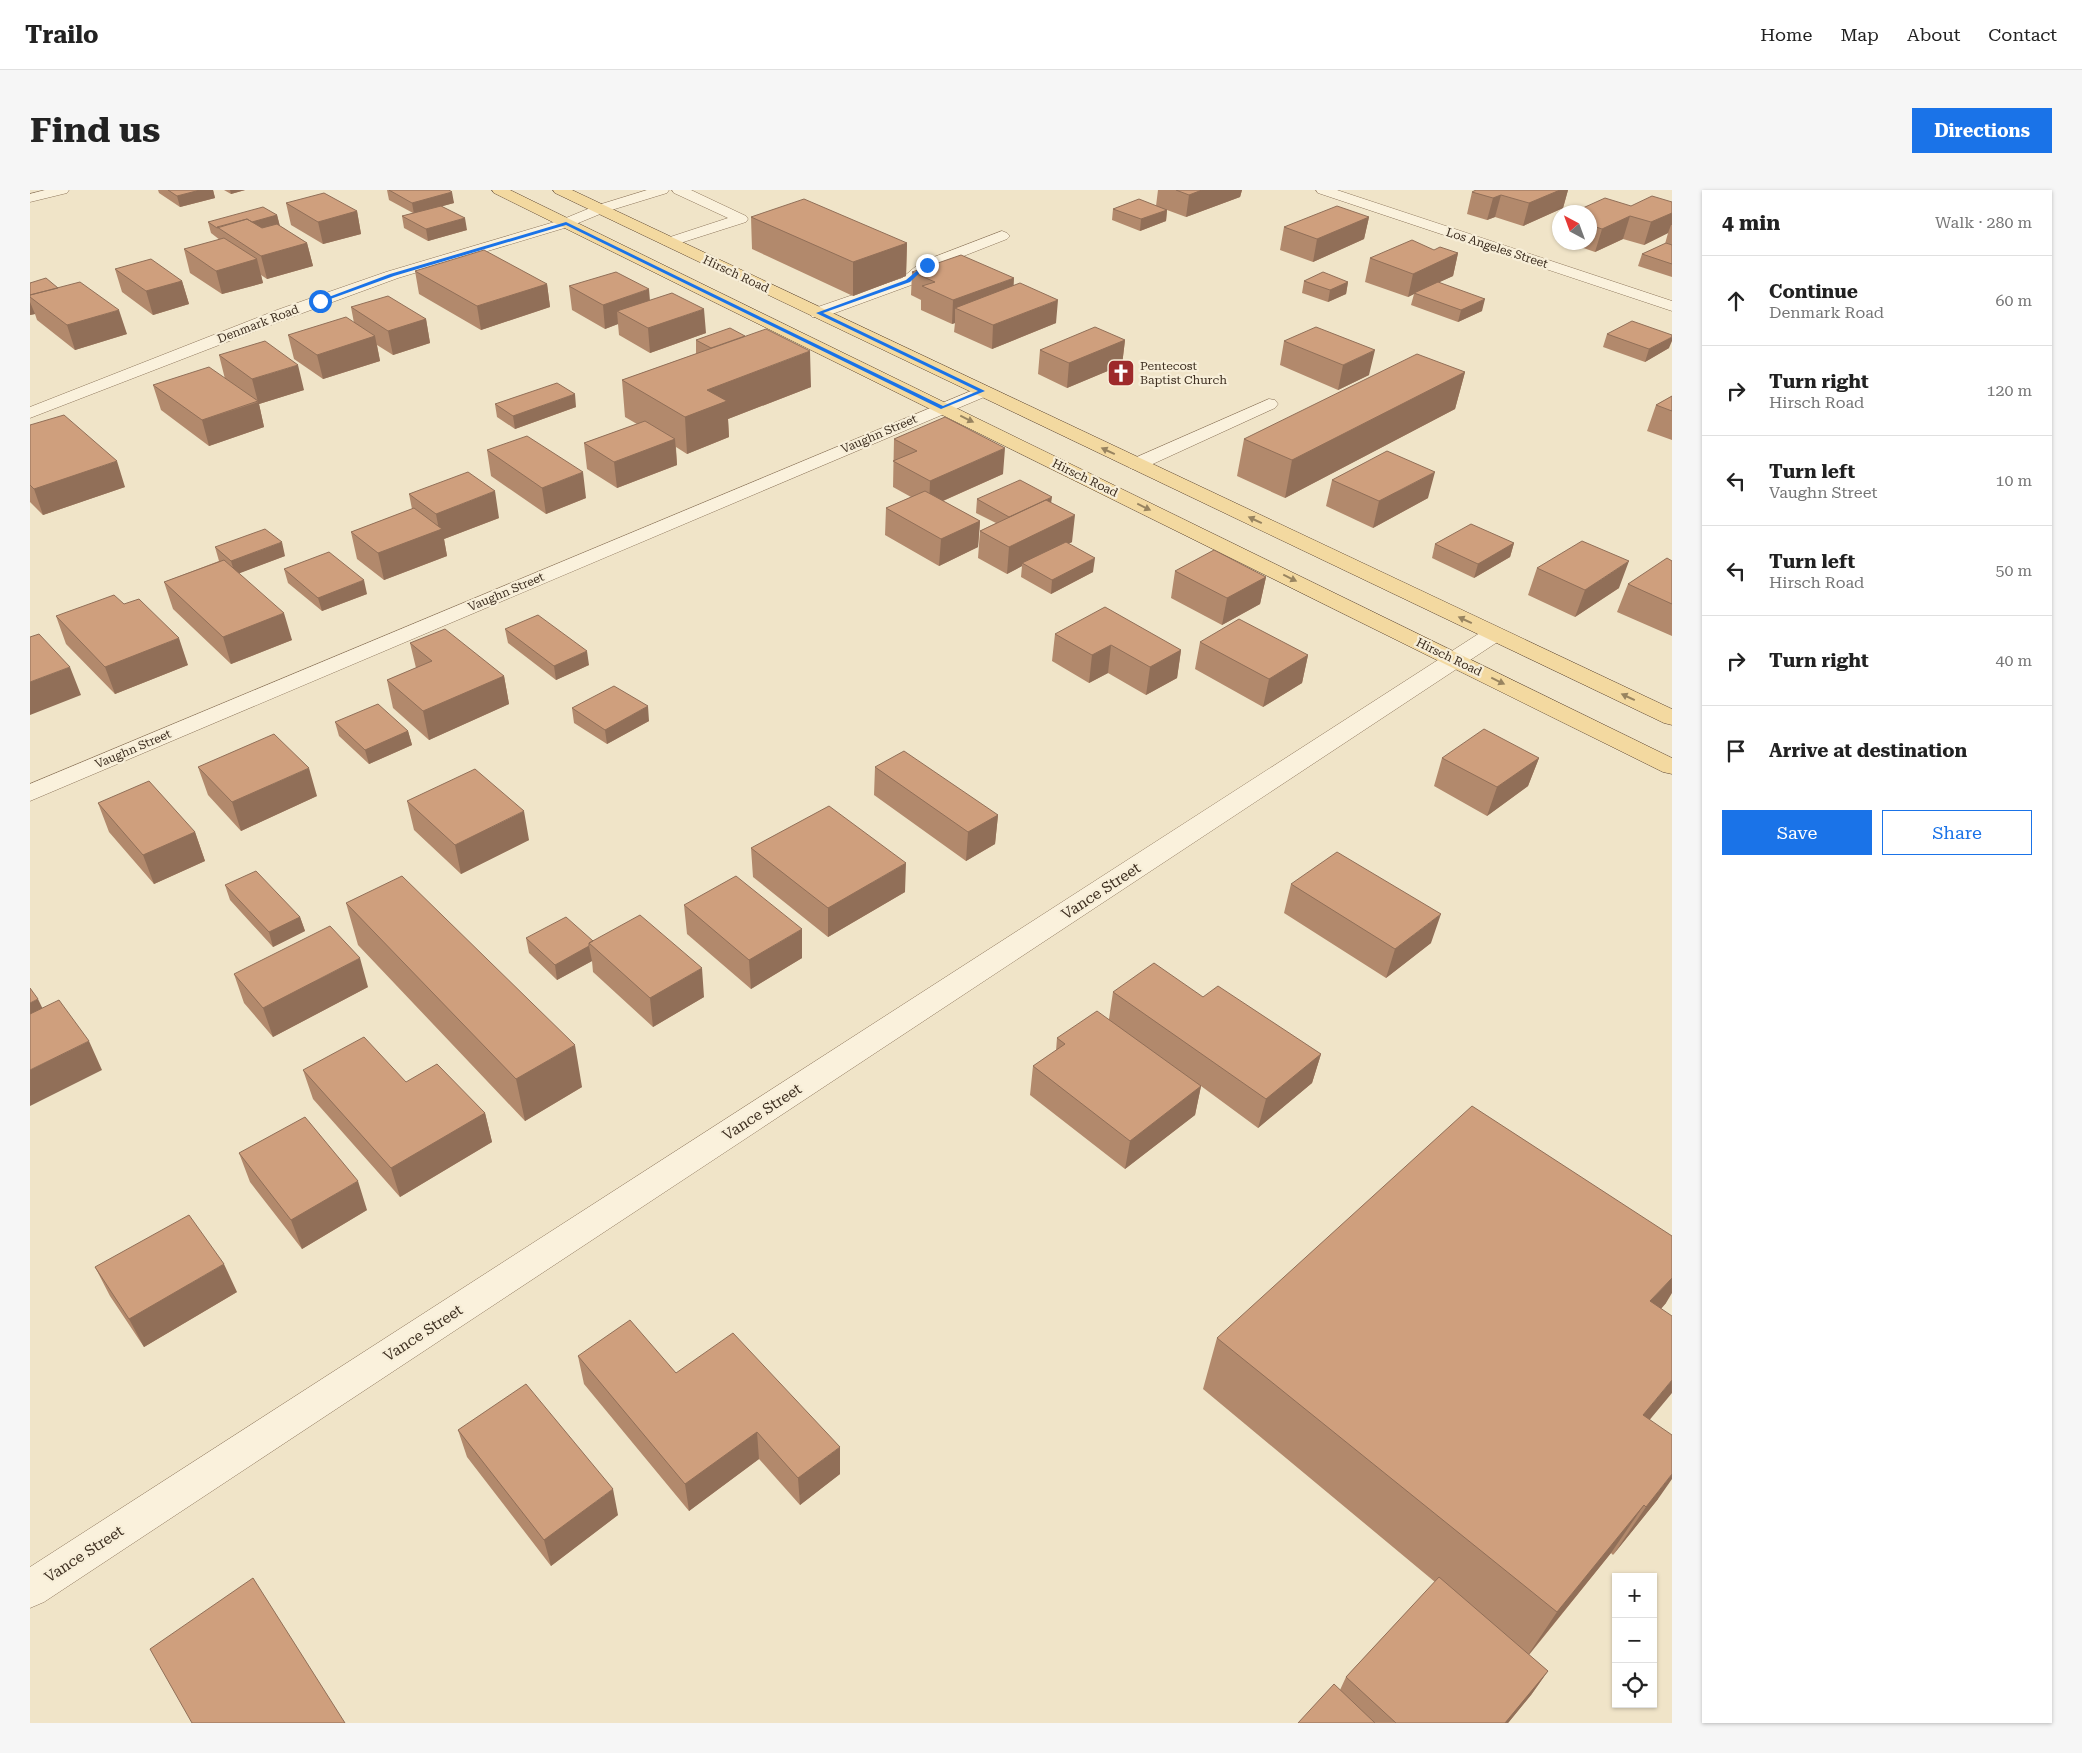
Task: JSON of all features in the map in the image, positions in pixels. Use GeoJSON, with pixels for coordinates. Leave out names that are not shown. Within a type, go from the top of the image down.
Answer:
{"type":"FeatureCollection","features":[{"type":"Feature","properties":{"kind":"main road","name":"Hirsch Road"},"geometry":{"type":"LineString","coordinates":[[498,190],[1670,764]]}},
{"type":"Feature","properties":{"kind":"main road","name":"Hirsch Road"},"geometry":{"type":"LineString","coordinates":[[560,190],[1672,718]]}},
{"type":"Feature","properties":{"kind":"street"},"geometry":{"type":"LineString","coordinates":[[30,198],[62,190]]}},
{"type":"Feature","properties":{"kind":"street","name":"Denmark Road"},"geometry":{"type":"LineString","coordinates":[[30,413],[284,314],[383,278],[566,223],[600,209],[662,190]]}},
{"type":"Feature","properties":{"kind":"street"},"geometry":{"type":"LineString","coordinates":[[670,242],[741,219],[679,190]]}},
{"type":"Feature","properties":{"kind":"street","name":"Los Angeles Street"},"geometry":{"type":"LineString","coordinates":[[1323,190],[1672,306]]}},
{"type":"Feature","properties":{"kind":"street"},"geometry":{"type":"LineString","coordinates":[[818,313],[908,281],[927,265],[1002,236]]}},
{"type":"Feature","properties":{"kind":"street","name":"Vaughn Street"},"geometry":{"type":"LineString","coordinates":[[30,793],[983,391]]}},
{"type":"Feature","properties":{"kind":"street"},"geometry":{"type":"LineString","coordinates":[[1137,464],[1269,404]]}},
{"type":"Feature","properties":{"kind":"street","name":"Vance Street"},"geometry":{"type":"LineString","coordinates":[[30,1589],[1494,634]]}},
{"type":"Feature","properties":{"kind":"building"},"geometry":{"type":"Polygon","coordinates":[[[168,190],[200,190],[177,196],[168,190]]]}},
{"type":"Feature","properties":{"kind":"building"},"geometry":{"type":"Polygon","coordinates":[[[389,190],[449,190],[452,192],[412,203],[389,190]]]}},
{"type":"Feature","properties":{"kind":"building"},"geometry":{"type":"Polygon","coordinates":[[[1176,190],[1202,190],[1189,195],[1176,190]]]}},
{"type":"Feature","properties":{"kind":"building"},"geometry":{"type":"Polygon","coordinates":[[[1476,190],[1560,190],[1529,203],[1501,195],[1493,198],[1472,192],[1476,190]]]}},
{"type":"Feature","properties":{"kind":"building"},"geometry":{"type":"Polygon","coordinates":[[[324,193],[357,211],[318,222],[286,203],[324,193]]]}},
{"type":"Feature","properties":{"kind":"building"},"geometry":{"type":"Polygon","coordinates":[[[1652,196],[1672,202],[1672,213],[1651,222],[1630,216],[1602,229],[1597,227],[1597,205],[1590,205],[1605,198],[1631,206],[1652,196]]]}},
{"type":"Feature","properties":{"kind":"building"},"geometry":{"type":"Polygon","coordinates":[[[804,199],[907,243],[853,262],[751,217],[804,199]]]}},
{"type":"Feature","properties":{"kind":"building"},"geometry":{"type":"Polygon","coordinates":[[[1139,199],[1167,210],[1141,219],[1113,209],[1139,199]]]}},
{"type":"Feature","properties":{"kind":"building"},"geometry":{"type":"Polygon","coordinates":[[[441,206],[465,218],[426,229],[402,216],[441,206]]]}},
{"type":"Feature","properties":{"kind":"building"},"geometry":{"type":"Polygon","coordinates":[[[1337,206],[1369,217],[1317,239],[1284,227],[1337,206]]]}},
{"type":"Feature","properties":{"kind":"building"},"geometry":{"type":"Polygon","coordinates":[[[263,207],[277,215],[252,222],[247,219],[217,228],[208,222],[263,207]]]}},
{"type":"Feature","properties":{"kind":"building"},"geometry":{"type":"Polygon","coordinates":[[[247,219],[262,228],[277,224],[307,243],[261,256],[217,227],[247,219]]]}},
{"type":"Feature","properties":{"kind":"building"},"geometry":{"type":"Polygon","coordinates":[[[224,238],[257,259],[216,271],[184,249],[224,238]]]}},
{"type":"Feature","properties":{"kind":"building"},"geometry":{"type":"Polygon","coordinates":[[[1412,240],[1434,250],[1440,247],[1458,253],[1413,274],[1370,258],[1412,240]]]}},
{"type":"Feature","properties":{"kind":"building"},"geometry":{"type":"Polygon","coordinates":[[[1666,243],[1672,245],[1672,264],[1642,254],[1666,243]]]}},
{"type":"Feature","properties":{"kind":"building"},"geometry":{"type":"Polygon","coordinates":[[[484,250],[547,284],[477,306],[415,271],[484,250]]]}},
{"type":"Feature","properties":{"kind":"building"},"geometry":{"type":"Polygon","coordinates":[[[961,255],[1014,278],[953,300],[922,286],[935,282],[912,272],[961,255]]]}},
{"type":"Feature","properties":{"kind":"building"},"geometry":{"type":"Polygon","coordinates":[[[151,259],[182,281],[146,291],[115,269],[151,259]]]}},
{"type":"Feature","properties":{"kind":"building"},"geometry":{"type":"Polygon","coordinates":[[[616,272],[649,289],[603,305],[569,286],[616,272]]]}},
{"type":"Feature","properties":{"kind":"building"},"geometry":{"type":"Polygon","coordinates":[[[1323,272],[1348,282],[1330,290],[1304,281],[1323,272]]]}},
{"type":"Feature","properties":{"kind":"building"},"geometry":{"type":"Polygon","coordinates":[[[46,278],[58,288],[30,295],[30,283],[46,278]]]}},
{"type":"Feature","properties":{"kind":"building"},"geometry":{"type":"Polygon","coordinates":[[[80,282],[119,310],[67,325],[30,297],[30,295],[80,282]]]}},
{"type":"Feature","properties":{"kind":"building"},"geometry":{"type":"Polygon","coordinates":[[[1438,282],[1485,299],[1461,310],[1414,293],[1438,282]]]}},
{"type":"Feature","properties":{"kind":"building"},"geometry":{"type":"Polygon","coordinates":[[[1020,283],[1058,300],[993,325],[955,308],[1020,283]]]}},
{"type":"Feature","properties":{"kind":"building"},"geometry":{"type":"Polygon","coordinates":[[[672,293],[704,309],[648,328],[617,311],[672,293]]]}},
{"type":"Feature","properties":{"kind":"building"},"geometry":{"type":"Polygon","coordinates":[[[388,296],[426,319],[388,331],[351,307],[388,296]]]}},
{"type":"Feature","properties":{"kind":"building"},"geometry":{"type":"Polygon","coordinates":[[[346,317],[375,336],[317,355],[288,335],[346,317]]]}},
{"type":"Feature","properties":{"kind":"building"},"geometry":{"type":"Polygon","coordinates":[[[1632,321],[1672,335],[1672,337],[1649,349],[1607,334],[1632,321]]]}},
{"type":"Feature","properties":{"kind":"building"},"geometry":{"type":"Polygon","coordinates":[[[1095,327],[1125,340],[1069,363],[1040,350],[1095,327]]]}},
{"type":"Feature","properties":{"kind":"building"},"geometry":{"type":"Polygon","coordinates":[[[1316,327],[1375,350],[1343,365],[1284,341],[1316,327]]]}},
{"type":"Feature","properties":{"kind":"building"},"geometry":{"type":"Polygon","coordinates":[[[730,328],[745,336],[711,348],[696,340],[730,328]]]}},
{"type":"Feature","properties":{"kind":"building"},"geometry":{"type":"Polygon","coordinates":[[[766,329],[810,351],[707,390],[727,401],[685,417],[622,380],[766,329]]]}},
{"type":"Feature","properties":{"kind":"building"},"geometry":{"type":"Polygon","coordinates":[[[265,341],[298,365],[252,379],[219,355],[265,341]]]}},
{"type":"Feature","properties":{"kind":"building"},"geometry":{"type":"Polygon","coordinates":[[[1417,354],[1465,372],[1292,460],[1244,439],[1417,354]]]}},
{"type":"Feature","properties":{"kind":"building"},"geometry":{"type":"Polygon","coordinates":[[[209,367],[258,401],[202,420],[153,385],[209,367]]]}},
{"type":"Feature","properties":{"kind":"building"},"geometry":{"type":"Polygon","coordinates":[[[557,383],[575,394],[513,416],[495,404],[557,383]]]}},
{"type":"Feature","properties":{"kind":"building"},"geometry":{"type":"Polygon","coordinates":[[[1672,396],[1672,411],[1656,405],[1672,396]]]}},
{"type":"Feature","properties":{"kind":"building"},"geometry":{"type":"Polygon","coordinates":[[[64,415],[117,461],[34,489],[30,485],[30,425],[64,415]]]}},
{"type":"Feature","properties":{"kind":"building"},"geometry":{"type":"Polygon","coordinates":[[[945,417],[1005,448],[930,481],[893,461],[917,451],[894,439],[945,417]]]}},
{"type":"Feature","properties":{"kind":"building"},"geometry":{"type":"Polygon","coordinates":[[[645,421],[675,439],[614,462],[584,443],[645,421]]]}},
{"type":"Feature","properties":{"kind":"building"},"geometry":{"type":"Polygon","coordinates":[[[527,436],[583,472],[542,488],[487,450],[527,436]]]}},
{"type":"Feature","properties":{"kind":"building"},"geometry":{"type":"Polygon","coordinates":[[[1387,451],[1435,472],[1379,501],[1332,480],[1387,451]]]}},
{"type":"Feature","properties":{"kind":"building"},"geometry":{"type":"Polygon","coordinates":[[[468,472],[495,491],[436,514],[409,494],[468,472]]]}},
{"type":"Feature","properties":{"kind":"building"},"geometry":{"type":"Polygon","coordinates":[[[1020,480],[1052,497],[1009,517],[977,499],[1020,480]]]}},
{"type":"Feature","properties":{"kind":"building"},"geometry":{"type":"Polygon","coordinates":[[[925,491],[980,521],[941,539],[886,508],[925,491]]]}},
{"type":"Feature","properties":{"kind":"building"},"geometry":{"type":"Polygon","coordinates":[[[1046,500],[1075,515],[1009,547],[980,531],[1046,500]]]}},
{"type":"Feature","properties":{"kind":"building"},"geometry":{"type":"Polygon","coordinates":[[[414,508],[442,529],[378,553],[351,532],[414,508]]]}},
{"type":"Feature","properties":{"kind":"building"},"geometry":{"type":"Polygon","coordinates":[[[1471,524],[1514,543],[1478,564],[1435,544],[1471,524]]]}},
{"type":"Feature","properties":{"kind":"building"},"geometry":{"type":"Polygon","coordinates":[[[265,529],[282,542],[231,561],[215,547],[265,529]]]}},
{"type":"Feature","properties":{"kind":"building"},"geometry":{"type":"Polygon","coordinates":[[[1582,541],[1629,561],[1585,590],[1537,568],[1582,541]]]}},
{"type":"Feature","properties":{"kind":"building"},"geometry":{"type":"Polygon","coordinates":[[[1066,542],[1095,558],[1052,580],[1022,563],[1066,542]]]}},
{"type":"Feature","properties":{"kind":"building"},"geometry":{"type":"Polygon","coordinates":[[[1214,550],[1266,577],[1227,598],[1175,571],[1214,550]]]}},
{"type":"Feature","properties":{"kind":"building"},"geometry":{"type":"Polygon","coordinates":[[[329,552],[364,580],[318,598],[284,569],[329,552]]]}},
{"type":"Feature","properties":{"kind":"building"},"geometry":{"type":"Polygon","coordinates":[[[1667,558],[1672,561],[1672,604],[1628,584],[1667,558]]]}},
{"type":"Feature","properties":{"kind":"building"},"geometry":{"type":"Polygon","coordinates":[[[224,560],[284,613],[223,637],[164,582],[224,560]]]}},
{"type":"Feature","properties":{"kind":"building"},"geometry":{"type":"Polygon","coordinates":[[[114,595],[124,604],[139,599],[179,638],[105,667],[56,616],[114,595]]]}},
{"type":"Feature","properties":{"kind":"building"},"geometry":{"type":"Polygon","coordinates":[[[1105,607],[1181,650],[1150,667],[1111,645],[1092,655],[1055,634],[1105,607]]]}},
{"type":"Feature","properties":{"kind":"building"},"geometry":{"type":"Polygon","coordinates":[[[538,615],[587,651],[554,666],[505,629],[538,615]]]}},
{"type":"Feature","properties":{"kind":"building"},"geometry":{"type":"Polygon","coordinates":[[[1239,619],[1308,655],[1269,679],[1200,642],[1239,619]]]}},
{"type":"Feature","properties":{"kind":"building"},"geometry":{"type":"Polygon","coordinates":[[[445,629],[504,676],[423,711],[387,680],[432,661],[410,643],[445,629]]]}},
{"type":"Feature","properties":{"kind":"building"},"geometry":{"type":"Polygon","coordinates":[[[39,634],[70,667],[30,682],[30,637],[39,634]]]}},
{"type":"Feature","properties":{"kind":"building"},"geometry":{"type":"Polygon","coordinates":[[[614,686],[648,706],[605,730],[572,708],[614,686]]]}},
{"type":"Feature","properties":{"kind":"building"},"geometry":{"type":"Polygon","coordinates":[[[378,704],[408,731],[365,750],[335,722],[378,704]]]}},
{"type":"Feature","properties":{"kind":"building"},"geometry":{"type":"Polygon","coordinates":[[[1484,729],[1539,758],[1497,787],[1442,758],[1484,729]]]}},
{"type":"Feature","properties":{"kind":"building"},"geometry":{"type":"Polygon","coordinates":[[[274,734],[309,768],[232,802],[198,767],[274,734]]]}},
{"type":"Feature","properties":{"kind":"building"},"geometry":{"type":"Polygon","coordinates":[[[904,751],[998,815],[968,832],[875,767],[904,751]]]}},
{"type":"Feature","properties":{"kind":"building"},"geometry":{"type":"Polygon","coordinates":[[[475,769],[524,811],[455,845],[407,801],[475,769]]]}},
{"type":"Feature","properties":{"kind":"building"},"geometry":{"type":"Polygon","coordinates":[[[149,781],[195,832],[143,855],[98,803],[149,781]]]}},
{"type":"Feature","properties":{"kind":"building"},"geometry":{"type":"Polygon","coordinates":[[[829,806],[906,863],[828,908],[751,848],[829,806]]]}},
{"type":"Feature","properties":{"kind":"building"},"geometry":{"type":"Polygon","coordinates":[[[1337,852],[1441,914],[1395,949],[1291,884],[1337,852]]]}},
{"type":"Feature","properties":{"kind":"building"},"geometry":{"type":"Polygon","coordinates":[[[256,871],[300,917],[269,932],[225,885],[256,871]]]}},
{"type":"Feature","properties":{"kind":"building"},"geometry":{"type":"Polygon","coordinates":[[[402,876],[575,1045],[516,1079],[346,903],[402,876]]]}},
{"type":"Feature","properties":{"kind":"building"},"geometry":{"type":"Polygon","coordinates":[[[736,876],[802,929],[749,960],[684,905],[736,876]]]}},
{"type":"Feature","properties":{"kind":"building"},"geometry":{"type":"Polygon","coordinates":[[[640,915],[702,968],[650,998],[589,943],[640,915]]]}},
{"type":"Feature","properties":{"kind":"building"},"geometry":{"type":"Polygon","coordinates":[[[566,917],[593,941],[589,943],[589,946],[555,965],[526,938],[566,917]]]}},
{"type":"Feature","properties":{"kind":"building"},"geometry":{"type":"Polygon","coordinates":[[[330,926],[360,958],[263,1008],[234,974],[330,926]]]}},
{"type":"Feature","properties":{"kind":"building"},"geometry":{"type":"Polygon","coordinates":[[[1154,963],[1203,997],[1218,986],[1321,1054],[1266,1099],[1113,992],[1154,963]]]}},
{"type":"Feature","properties":{"kind":"building"},"geometry":{"type":"Polygon","coordinates":[[[30,988],[38,999],[30,1003],[30,988]]]}},
{"type":"Feature","properties":{"kind":"building"},"geometry":{"type":"Polygon","coordinates":[[[59,1000],[89,1041],[30,1070],[30,1014],[59,1000]]]}},
{"type":"Feature","properties":{"kind":"building"},"geometry":{"type":"Polygon","coordinates":[[[1097,1011],[1201,1086],[1130,1141],[1033,1066],[1065,1044],[1057,1038],[1097,1011]]]}},
{"type":"Feature","properties":{"kind":"building"},"geometry":{"type":"Polygon","coordinates":[[[364,1037],[406,1082],[437,1064],[485,1113],[391,1168],[303,1070],[364,1037]]]}},
{"type":"Feature","properties":{"kind":"building"},"geometry":{"type":"Polygon","coordinates":[[[1472,1106],[1672,1236],[1672,1278],[1650,1301],[1672,1316],[1672,1380],[1643,1415],[1672,1435],[1672,1474],[1646,1507],[1644,1505],[1557,1612],[1217,1338],[1472,1106]]]}},
{"type":"Feature","properties":{"kind":"building"},"geometry":{"type":"Polygon","coordinates":[[[305,1117],[358,1181],[291,1220],[239,1153],[305,1117]]]}},
{"type":"Feature","properties":{"kind":"building"},"geometry":{"type":"Polygon","coordinates":[[[189,1215],[224,1264],[129,1319],[95,1267],[189,1215]]]}},
{"type":"Feature","properties":{"kind":"building"},"geometry":{"type":"Polygon","coordinates":[[[630,1320],[676,1373],[733,1333],[840,1447],[798,1478],[757,1432],[685,1484],[578,1356],[630,1320]]]}},
{"type":"Feature","properties":{"kind":"building"},"geometry":{"type":"Polygon","coordinates":[[[526,1384],[613,1489],[544,1540],[458,1430],[526,1384]]]}},
{"type":"Feature","properties":{"kind":"building"},"geometry":{"type":"Polygon","coordinates":[[[1439,1577],[1548,1671],[1505,1723],[1396,1723],[1346,1677],[1439,1577]]]}},
{"type":"Feature","properties":{"kind":"building"},"geometry":{"type":"Polygon","coordinates":[[[253,1578],[345,1723],[192,1723],[150,1649],[253,1578]]]}},
{"type":"Feature","properties":{"kind":"building"},"geometry":{"type":"Polygon","coordinates":[[[1334,1684],[1375,1723],[1298,1723],[1334,1684]]]}},
{"type":"Feature","properties":{"kind":"place","name":"Pentecost Baptist Church"},"geometry":{"type":"Point","coordinates":[1121,373]}},
{"type":"Feature","properties":{"kind":"route"},"geometry":{"type":"LineString","coordinates":[[320,301],[392,275],[566,223],[943,408],[983,391],[818,313],[908,281],[927,265]]}}]}
